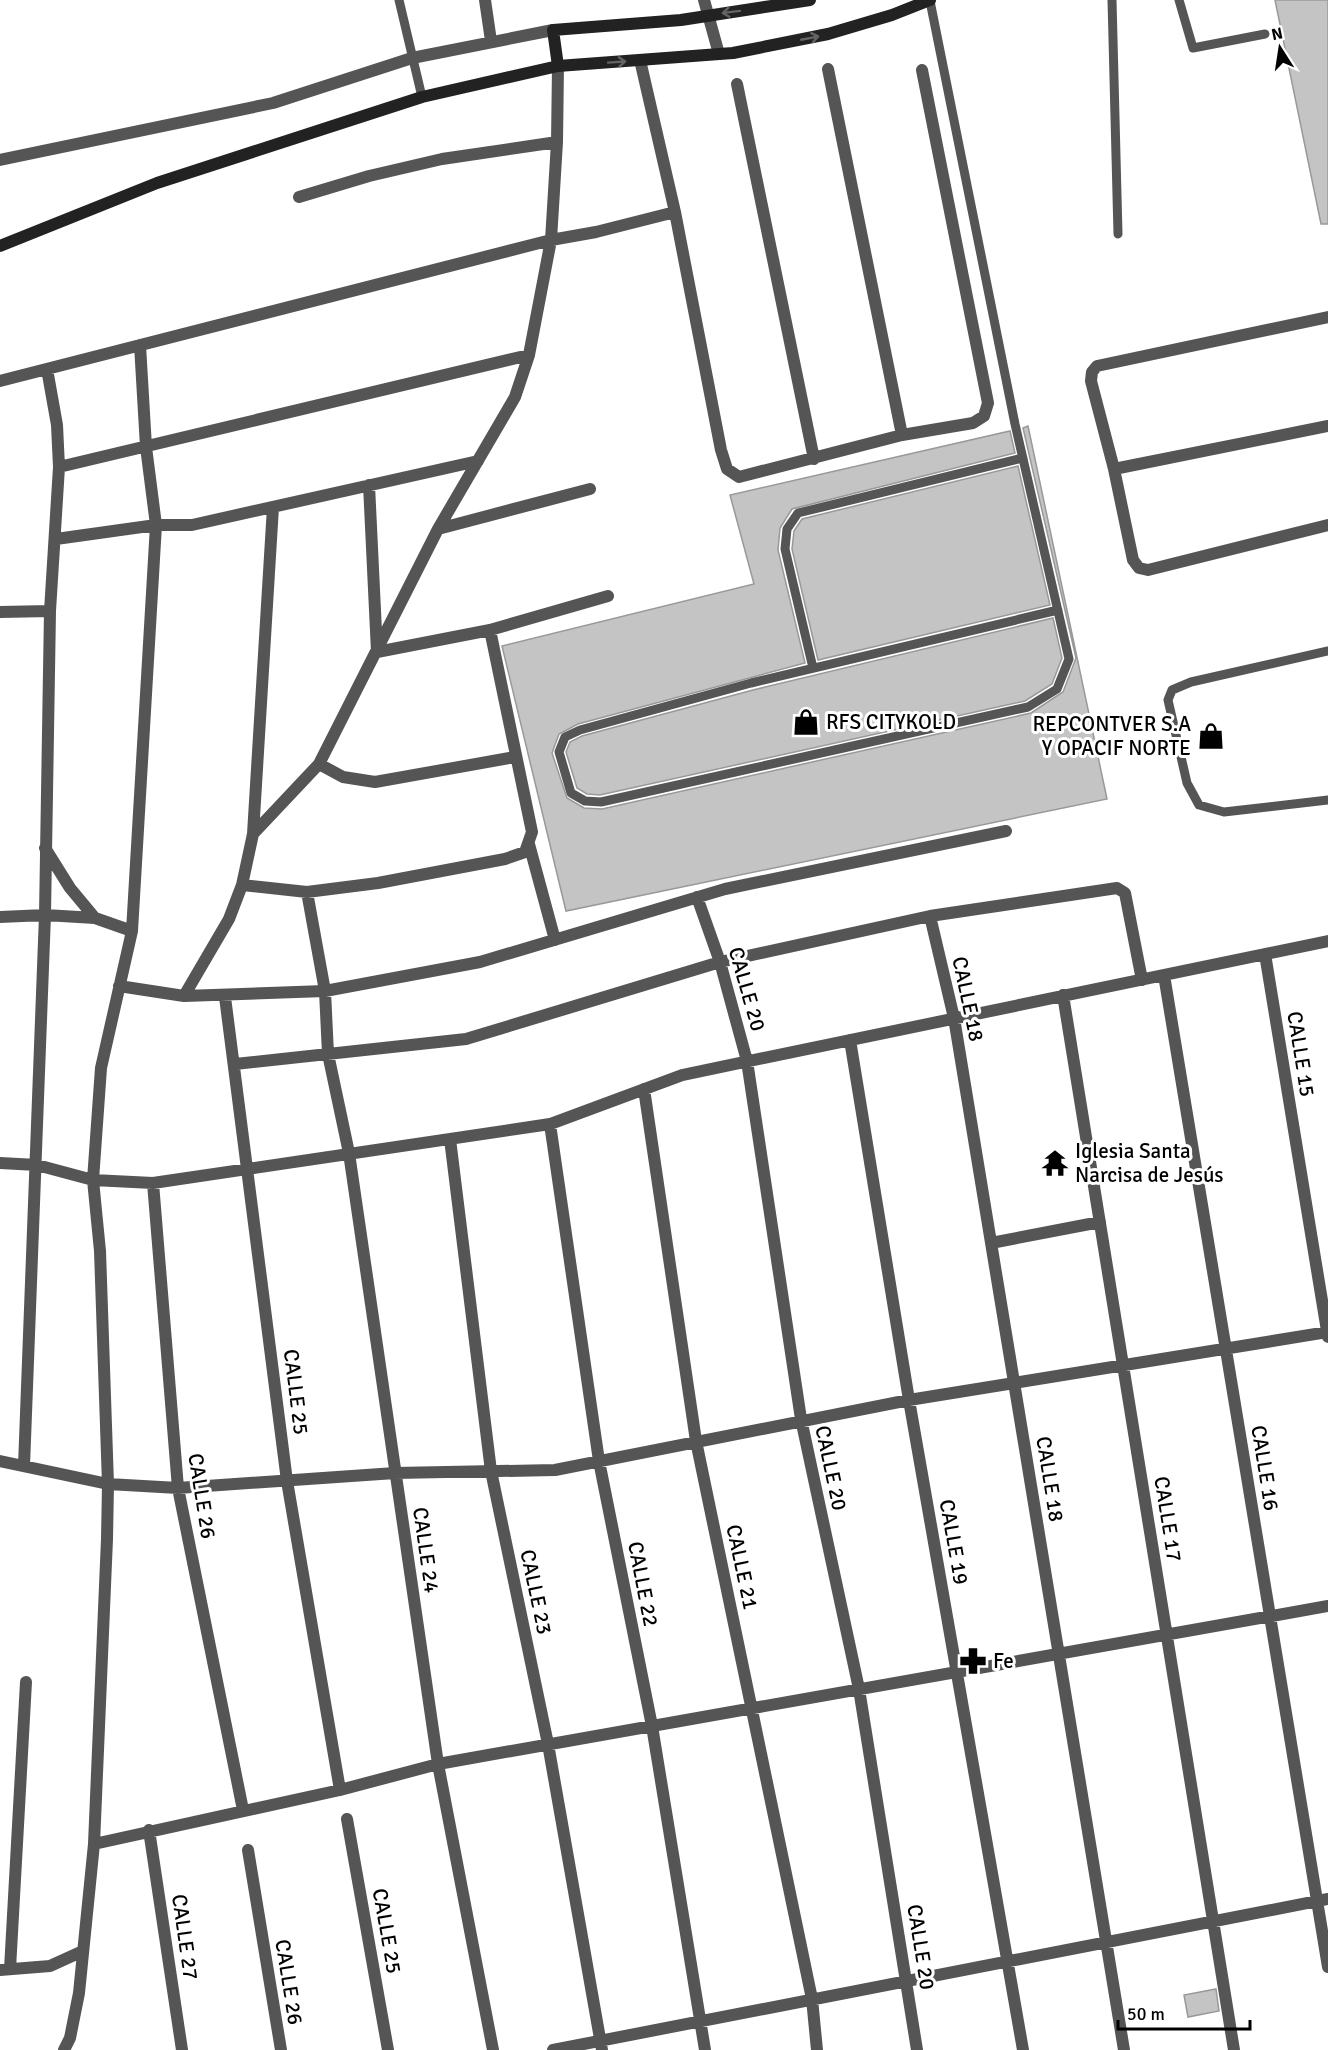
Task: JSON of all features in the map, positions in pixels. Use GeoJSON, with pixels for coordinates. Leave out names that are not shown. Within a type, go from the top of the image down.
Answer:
{"type":"FeatureCollection","features":[{"type":"Feature","properties":{"kind":"street"},"geometry":{"type":"LineString","coordinates":[[485,0],[491,42]]}},
{"type":"Feature","properties":{"kind":"street"},"geometry":{"type":"LineString","coordinates":[[704,0],[719,54]]}},
{"type":"Feature","properties":{"kind":"street"},"geometry":{"type":"LineString","coordinates":[[0,160],[273,103],[412,58],[491,42],[553,30],[709,15],[810,0]]}},
{"type":"Feature","properties":{"kind":"street"},"geometry":{"type":"LineString","coordinates":[[0,246],[157,183],[422,97],[558,66],[719,54],[828,34],[892,15],[930,0]]}},
{"type":"Feature","properties":{"kind":"street"},"geometry":{"type":"LineString","coordinates":[[252,834],[319,764],[438,529],[515,397],[529,355],[551,240],[557,142],[558,66],[553,30]]}},
{"type":"Feature","properties":{"kind":"street"},"geometry":{"type":"LineString","coordinates":[[640,60],[675,212],[727,469],[739,477],[902,435],[973,423],[984,416],[988,403],[922,70]]}},
{"type":"Feature","properties":{"kind":"street"},"geometry":{"type":"LineString","coordinates":[[828,69],[902,435]]}},
{"type":"Feature","properties":{"kind":"street"},"geometry":{"type":"LineString","coordinates":[[737,84],[814,459]]}},
{"type":"Feature","properties":{"kind":"street"},"geometry":{"type":"LineString","coordinates":[[299,197],[369,176],[442,159],[557,142]]}},
{"type":"Feature","properties":{"kind":"street"},"geometry":{"type":"LineString","coordinates":[[0,381],[551,240],[596,232],[675,212]]}},
{"type":"Feature","properties":{"kind":"street"},"geometry":{"type":"LineString","coordinates":[[1328,317],[1097,366],[1092,372],[1091,381],[1114,470],[1133,560],[1139,568],[1148,570],[1328,525]]}},
{"type":"Feature","properties":{"kind":"street"},"geometry":{"type":"LineString","coordinates":[[64,2050],[74,2023],[94,1844],[108,1484],[100,1251],[93,1180],[101,1068],[132,931],[156,525],[146,447],[140,345]]}},
{"type":"Feature","properties":{"kind":"street"},"geometry":{"type":"LineString","coordinates":[[59,467],[529,355]]}},
{"type":"Feature","properties":{"kind":"street"},"geometry":{"type":"LineString","coordinates":[[24,1466],[45,915],[44,847],[50,611],[59,467],[57,425],[47,369]]}},
{"type":"Feature","properties":{"kind":"street"},"geometry":{"type":"LineString","coordinates":[[1114,470],[1328,426]]}},
{"type":"Feature","properties":{"kind":"street"},"geometry":{"type":"LineString","coordinates":[[56,539],[156,525],[192,525],[478,460]]}},
{"type":"Feature","properties":{"kind":"street"},"geometry":{"type":"LineString","coordinates":[[369,485],[377,652]]}},
{"type":"Feature","properties":{"kind":"street"},"geometry":{"type":"LineString","coordinates":[[438,529],[590,489]]}},
{"type":"Feature","properties":{"kind":"street"},"geometry":{"type":"LineString","coordinates":[[184,996],[229,919],[242,885],[252,834],[273,507]]}},
{"type":"Feature","properties":{"kind":"street"},"geometry":{"type":"LineString","coordinates":[[377,652],[490,630],[608,596]]}},
{"type":"Feature","properties":{"kind":"street"},"geometry":{"type":"LineString","coordinates":[[0,612],[50,611]]}},
{"type":"Feature","properties":{"kind":"street"},"geometry":{"type":"LineString","coordinates":[[242,885],[307,892],[378,883],[505,859],[525,852],[532,832],[490,630]]}},
{"type":"Feature","properties":{"kind":"street"},"geometry":{"type":"LineString","coordinates":[[319,764],[343,777],[375,782],[515,757]]}},
{"type":"Feature","properties":{"kind":"street"},"geometry":{"type":"LineString","coordinates":[[119,986],[184,996],[225,997],[325,991],[480,962],[697,897],[1006,831]]}},
{"type":"Feature","properties":{"kind":"street"},"geometry":{"type":"LineString","coordinates":[[529,844],[555,940]]}},
{"type":"Feature","properties":{"kind":"street"},"geometry":{"type":"LineString","coordinates":[[44,847],[70,888],[95,918]]}},
{"type":"Feature","properties":{"kind":"street"},"geometry":{"type":"LineString","coordinates":[[236,1064],[466,1039],[720,962],[930,916],[1117,888],[1125,894],[1142,980]]}},
{"type":"Feature","properties":{"kind":"street","name":"CALLE 24"},"geometry":{"type":"LineString","coordinates":[[307,892],[325,991],[328,1054],[349,1153],[438,1764],[493,2050]]}},
{"type":"Feature","properties":{"kind":"street","name":"CALLE 20"},"geometry":{"type":"LineString","coordinates":[[697,897],[720,962],[747,1062],[801,1419],[859,1689],[917,2050]]}},
{"type":"Feature","properties":{"kind":"street"},"geometry":{"type":"LineString","coordinates":[[0,917],[45,915],[95,918],[132,931]]}},
{"type":"Feature","properties":{"kind":"street","name":"CALLE 18"},"geometry":{"type":"LineString","coordinates":[[930,916],[954,1018],[1124,2050]]}},
{"type":"Feature","properties":{"kind":"street"},"geometry":{"type":"LineString","coordinates":[[0,1163],[37,1165],[93,1180],[153,1183],[550,1124],[682,1075],[1328,941]]}},
{"type":"Feature","properties":{"kind":"street","name":"CALLE 15"},"geometry":{"type":"LineString","coordinates":[[1265,954],[1328,1334]]}},
{"type":"Feature","properties":{"kind":"street","name":"CALLE 16"},"geometry":{"type":"LineString","coordinates":[[1164,975],[1270,1616],[1322,1900],[1328,1967]]}},
{"type":"Feature","properties":{"kind":"street","name":"CALLE 17"},"geometry":{"type":"LineString","coordinates":[[1063,995],[1234,2050]]}},
{"type":"Feature","properties":{"kind":"street","name":"CALLE 25"},"geometry":{"type":"LineString","coordinates":[[225,997],[236,1064],[287,1481],[340,1790]]}},
{"type":"Feature","properties":{"kind":"street","name":"CALLE 19"},"geometry":{"type":"LineString","coordinates":[[850,1040],[909,1400],[1023,2050]]}},
{"type":"Feature","properties":{"kind":"street","name":"CALLE 21"},"geometry":{"type":"LineString","coordinates":[[644,1089],[696,1441],[812,2000],[817,2050]]}},
{"type":"Feature","properties":{"kind":"street","name":"CALLE 22"},"geometry":{"type":"LineString","coordinates":[[550,1124],[599,1461],[652,1726],[705,2050]]}},
{"type":"Feature","properties":{"kind":"street","name":"CALLE 23"},"geometry":{"type":"LineString","coordinates":[[450,1138],[491,1471],[548,1744],[601,2045]]}},
{"type":"Feature","properties":{"kind":"street","name":"CALLE 26"},"geometry":{"type":"LineString","coordinates":[[153,1183],[178,1488],[243,1810]]}},
{"type":"Feature","properties":{"kind":"street"},"geometry":{"type":"LineString","coordinates":[[991,1243],[1100,1222]]}},
{"type":"Feature","properties":{"kind":"street"},"geometry":{"type":"LineString","coordinates":[[0,1461],[108,1484],[178,1488],[395,1473],[555,1470],[801,1419],[1328,1334]]}},
{"type":"Feature","properties":{"kind":"street"},"geometry":{"type":"LineString","coordinates":[[94,1844],[149,1830],[340,1790],[438,1764],[1328,1606]]}},
{"type":"Feature","properties":{"kind":"street"},"geometry":{"type":"LineString","coordinates":[[26,1682],[5,1970],[50,1966],[83,1951]]}},
{"type":"Feature","properties":{"kind":"street","name":"CALLE 25"},"geometry":{"type":"LineString","coordinates":[[347,1819],[388,2050]]}},
{"type":"Feature","properties":{"kind":"street","name":"CALLE 27"},"geometry":{"type":"LineString","coordinates":[[149,1830],[182,2050]]}},
{"type":"Feature","properties":{"kind":"street","name":"CALLE 26"},"geometry":{"type":"LineString","coordinates":[[248,1850],[281,2050]]}},
{"type":"Feature","properties":{"kind":"street"},"geometry":{"type":"LineString","coordinates":[[553,2050],[601,2045],[701,2021],[1322,1900]]}},
{"type":"Feature","properties":{"kind":"lane"},"geometry":{"type":"LineString","coordinates":[[399,0],[422,97]]}},
{"type":"Feature","properties":{"kind":"lane"},"geometry":{"type":"LineString","coordinates":[[930,0],[1023,458],[1058,610],[1069,659],[1057,688],[1028,707],[601,802],[585,801],[571,793],[559,752],[565,737],[580,730],[813,668],[1058,610]]}},
{"type":"Feature","properties":{"kind":"lane"},"geometry":{"type":"LineString","coordinates":[[1112,0],[1118,234]]}},
{"type":"Feature","properties":{"kind":"lane"},"geometry":{"type":"LineString","coordinates":[[1179,0],[1193,48],[1265,34]]}},
{"type":"Feature","properties":{"kind":"lane"},"geometry":{"type":"LineString","coordinates":[[813,668],[785,549],[787,529],[798,513],[1023,458]]}},
{"type":"Feature","properties":{"kind":"lane"},"geometry":{"type":"LineString","coordinates":[[1328,651],[1191,682],[1172,690],[1168,700],[1187,783],[1199,805],[1224,812],[1328,800]]}},
{"type":"Feature","properties":{"kind":"building"},"geometry":{"type":"Polygon","coordinates":[[[1275,0],[1328,0],[1328,224],[1321,224],[1275,0]]]}},
{"type":"Feature","properties":{"kind":"building"},"geometry":{"type":"Polygon","coordinates":[[[1028,426],[1107,799],[566,911],[502,646],[754,584],[730,495],[1010,431],[1015,453],[792,509],[780,528],[778,550],[805,663],[578,724],[559,734],[552,753],[567,798],[584,808],[602,809],[1031,713],[1063,692],[1076,658],[1023,428],[1028,426]]]}},
{"type":"Feature","properties":{"kind":"building"},"geometry":{"type":"Polygon","coordinates":[[[1018,466],[1050,605],[818,660],[792,549],[794,531],[802,519],[1018,466]]]}},
{"type":"Feature","properties":{"kind":"building"},"geometry":{"type":"Polygon","coordinates":[[[1053,618],[1062,658],[1052,684],[1025,701],[600,795],[587,794],[577,788],[566,752],[570,742],[582,736],[753,690],[1053,618]]]}},
{"type":"Feature","properties":{"kind":"building"},"geometry":{"type":"Polygon","coordinates":[[[1216,1989],[1219,2011],[1188,2017],[1184,1995],[1216,1989]]]}},
{"type":"Feature","properties":{"kind":"place","name":"RFS CITYKOLD"},"geometry":{"type":"Point","coordinates":[806,722]}},
{"type":"Feature","properties":{"kind":"place","name":"REPCONTVER S.A Y OPACIF NORTE"},"geometry":{"type":"Point","coordinates":[1211,736]}},
{"type":"Feature","properties":{"kind":"place","name":"Iglesia Santa Narcisa de Jesús"},"geometry":{"type":"Point","coordinates":[1055,1163]}},
{"type":"Feature","properties":{"kind":"place","name":"Fe"},"geometry":{"type":"Point","coordinates":[973,1661]}}]}
